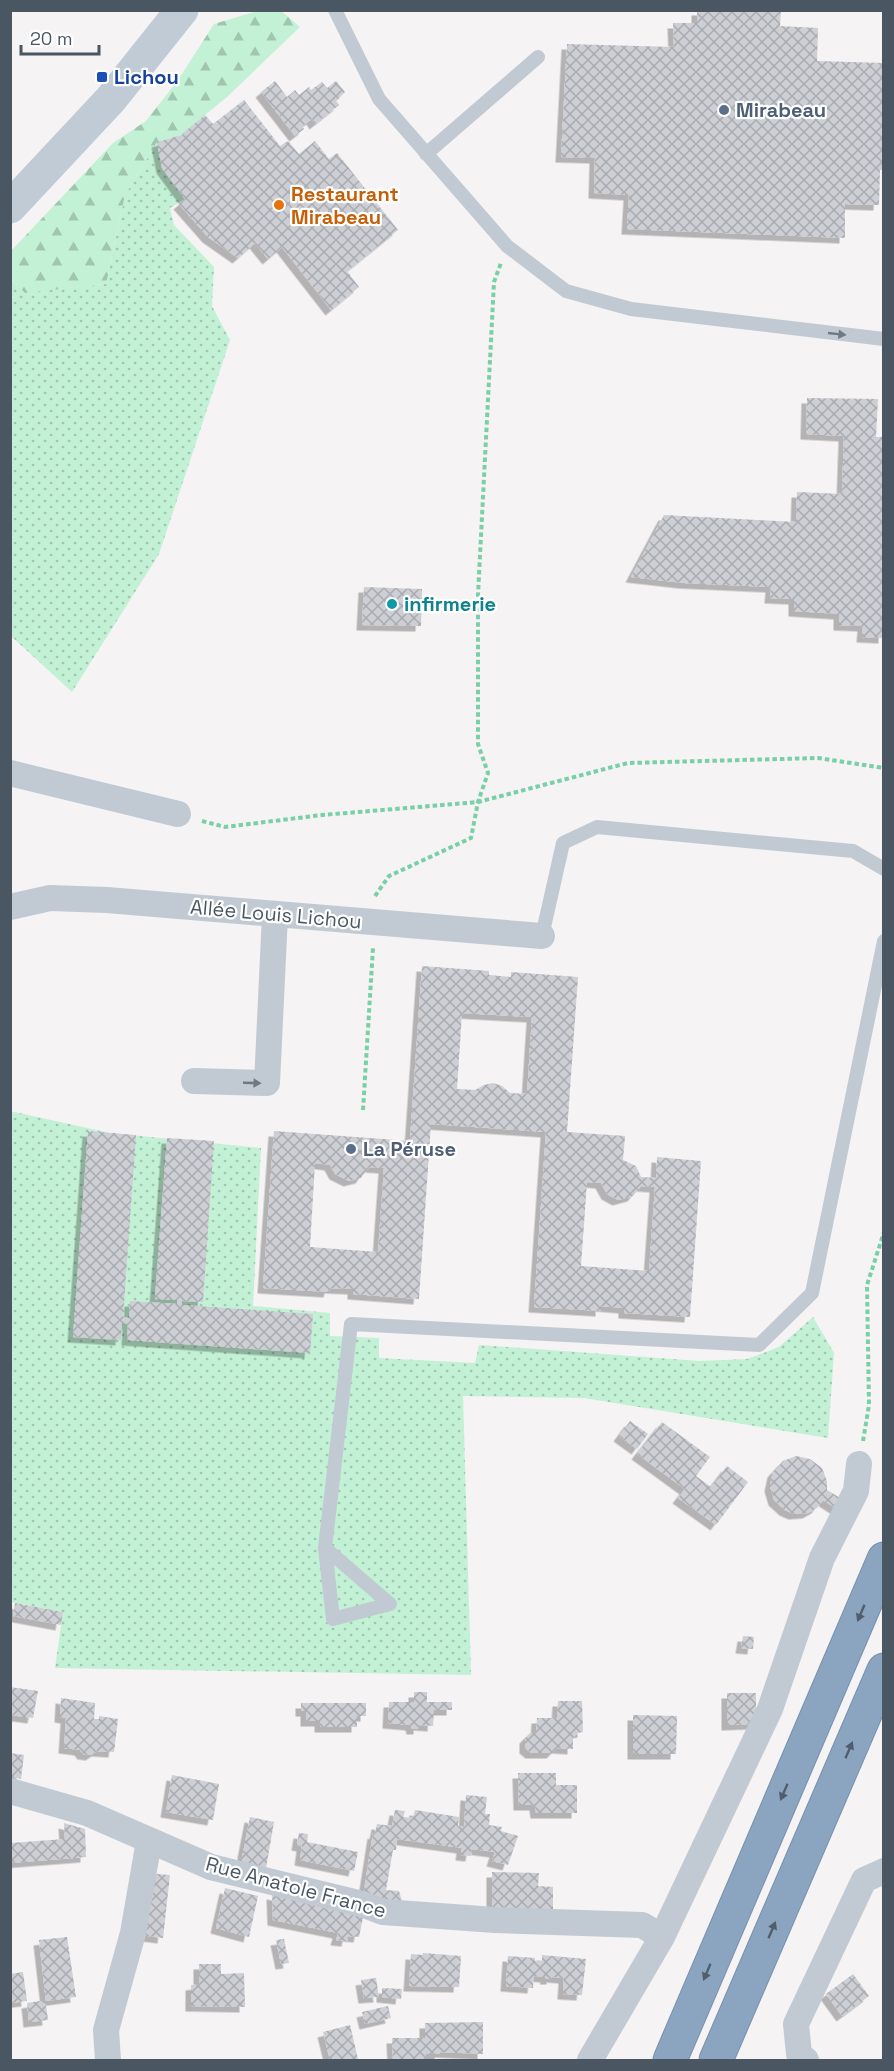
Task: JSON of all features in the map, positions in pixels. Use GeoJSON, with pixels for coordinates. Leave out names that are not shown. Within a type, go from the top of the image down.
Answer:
{"type":"FeatureCollection","features":[{"type":"Feature","properties":{"kind":"highway"},"geometry":{"type":"LineString","coordinates":[[669,2061],[884,1559]]}},
{"type":"Feature","properties":{"kind":"highway"},"geometry":{"type":"LineString","coordinates":[[716,2061],[884,1670]]}},
{"type":"Feature","properties":{"kind":"main road"},"geometry":{"type":"LineString","coordinates":[[10,207],[111,99],[182,10]]}},
{"type":"Feature","properties":{"kind":"street"},"geometry":{"type":"LineString","coordinates":[[10,773],[178,814]]}},
{"type":"Feature","properties":{"kind":"street","name":"Allée Louis Lichou"},"geometry":{"type":"LineString","coordinates":[[10,907],[50,898],[107,900],[542,936]]}},
{"type":"Feature","properties":{"kind":"street"},"geometry":{"type":"LineString","coordinates":[[194,1081],[267,1083],[275,915]]}},
{"type":"Feature","properties":{"kind":"street"},"geometry":{"type":"LineString","coordinates":[[590,2061],[662,1936],[771,1709],[822,1558],[856,1491],[859,1464]]}},
{"type":"Feature","properties":{"kind":"street","name":"Rue Anatole France"},"geometry":{"type":"LineString","coordinates":[[10,1791],[87,1813],[211,1867],[362,1904],[383,1912],[495,1920],[642,1925],[662,1936]]}},
{"type":"Feature","properties":{"kind":"street"},"geometry":{"type":"LineString","coordinates":[[108,2061],[106,2030],[133,1933],[149,1841]]}},
{"type":"Feature","properties":{"kind":"street"},"geometry":{"type":"LineString","coordinates":[[806,2061],[799,2054],[795,2024],[864,1880],[884,1871]]}},
{"type":"Feature","properties":{"kind":"lane"},"geometry":{"type":"LineString","coordinates":[[335,10],[379,99],[507,246],[566,291],[630,309],[884,339]]}},
{"type":"Feature","properties":{"kind":"lane"},"geometry":{"type":"LineString","coordinates":[[426,154],[538,57]]}},
{"type":"Feature","properties":{"kind":"lane"},"geometry":{"type":"LineString","coordinates":[[542,936],[564,843],[597,827],[853,851],[884,869]]}},
{"type":"Feature","properties":{"kind":"lane"},"geometry":{"type":"LineString","coordinates":[[325,1548],[390,1604],[333,1619],[325,1548],[351,1324],[759,1345],[812,1293],[884,941]]}},
{"type":"Feature","properties":{"kind":"path"},"geometry":{"type":"LineString","coordinates":[[363,1110],[375,922],[373,897],[389,876],[471,838],[478,802],[488,773],[478,744],[478,595],[494,282],[507,246]]}},
{"type":"Feature","properties":{"kind":"path"},"geometry":{"type":"LineString","coordinates":[[178,814],[225,827],[322,815],[478,802],[628,763],[818,758],[884,768]]}},
{"type":"Feature","properties":{"kind":"path"},"geometry":{"type":"LineString","coordinates":[[859,1464],[869,1405],[867,1285],[884,1232]]}},
{"type":"Feature","properties":{"kind":"green space"},"geometry":{"type":"Polygon","coordinates":[[[280,10],[300,27],[227,97],[184,132],[185,134],[157,142],[125,195],[106,284],[25,293],[11,278],[10,252],[113,143],[146,121],[178,80],[214,24],[257,11],[280,10]]]}},
{"type":"Feature","properties":{"kind":"green space"},"geometry":{"type":"Polygon","coordinates":[[[157,142],[162,168],[185,199],[170,208],[174,225],[214,267],[212,306],[230,340],[159,554],[72,692],[11,636],[10,278],[25,292],[106,284],[125,195],[157,142]]]}},
{"type":"Feature","properties":{"kind":"green space"},"geometry":{"type":"Polygon","coordinates":[[[10,1111],[110,1133],[261,1148],[253,1306],[330,1313],[330,1336],[379,1338],[379,1358],[475,1363],[479,1345],[699,1361],[747,1359],[779,1347],[813,1317],[834,1353],[828,1438],[584,1398],[463,1396],[471,1675],[55,1668],[63,1612],[11,1602],[10,1111]]]}},
{"type":"Feature","properties":{"kind":"building","name":"Mirabeau"},"geometry":{"type":"Polygon","coordinates":[[[697,10],[781,10],[780,26],[818,28],[817,61],[884,63],[884,170],[880,170],[879,205],[845,204],[845,238],[627,229],[629,195],[594,193],[595,158],[561,157],[567,44],[674,47],[673,23],[697,23],[697,10]]]}},
{"type":"Feature","properties":{"kind":"building"},"geometry":{"type":"Polygon","coordinates":[[[275,81],[287,97],[295,90],[299,95],[309,87],[311,90],[322,82],[327,88],[336,81],[345,92],[336,101],[339,105],[315,124],[312,119],[302,126],[304,129],[295,136],[261,92],[275,81]]]}},
{"type":"Feature","properties":{"kind":"building","name":"Restaurant Mirabeau"},"geometry":{"type":"Polygon","coordinates":[[[244,100],[280,146],[288,141],[299,154],[315,141],[329,159],[337,153],[398,230],[347,271],[359,287],[331,310],[282,247],[268,259],[255,243],[238,258],[208,237],[179,204],[185,199],[162,168],[157,142],[185,134],[184,132],[205,115],[213,124],[244,100]]]}},
{"type":"Feature","properties":{"kind":"building"},"geometry":{"type":"Polygon","coordinates":[[[807,398],[878,399],[876,437],[884,437],[884,638],[862,637],[863,626],[839,625],[839,614],[794,611],[794,599],[770,598],[771,587],[684,583],[631,577],[664,515],[796,522],[797,492],[842,494],[844,436],[806,434],[807,398]]]}},
{"type":"Feature","properties":{"kind":"building","name":"infirmerie"},"geometry":{"type":"Polygon","coordinates":[[[364,587],[422,589],[421,626],[362,625],[364,587]]]}},
{"type":"Feature","properties":{"kind":"building","name":"La Péruse"},"geometry":{"type":"Polygon","coordinates":[[[422,966],[489,971],[489,975],[511,977],[511,972],[578,977],[567,1132],[625,1136],[623,1160],[636,1166],[641,1177],[656,1178],[657,1157],[701,1161],[690,1317],[624,1313],[624,1308],[601,1306],[601,1311],[534,1307],[546,1132],[431,1124],[419,1299],[353,1294],[353,1289],[330,1288],[329,1292],[263,1288],[274,1131],[410,1141],[422,966]],[[462,1013],[457,1089],[475,1090],[493,1083],[502,1086],[510,1093],[527,1094],[532,1017],[462,1013]],[[315,1163],[310,1247],[378,1252],[384,1168],[369,1167],[361,1178],[349,1181],[335,1174],[330,1165],[315,1163]],[[587,1182],[581,1266],[649,1271],[655,1187],[641,1186],[633,1196],[618,1200],[607,1194],[601,1183],[587,1182]]]}},
{"type":"Feature","properties":{"kind":"building"},"geometry":{"type":"Polygon","coordinates":[[[88,1131],[136,1135],[123,1317],[129,1318],[130,1301],[177,1304],[177,1300],[155,1299],[167,1138],[214,1141],[203,1302],[182,1301],[182,1305],[313,1314],[310,1353],[127,1340],[128,1324],[122,1323],[121,1340],[73,1337],[88,1131]]]}},
{"type":"Feature","properties":{"kind":"building"},"geometry":{"type":"Polygon","coordinates":[[[630,1421],[648,1434],[637,1449],[619,1436],[630,1421]]]}},
{"type":"Feature","properties":{"kind":"building"},"geometry":{"type":"Polygon","coordinates":[[[662,1422],[710,1457],[696,1476],[711,1487],[727,1466],[748,1482],[716,1525],[678,1498],[685,1489],[637,1454],[662,1422]]]}},
{"type":"Feature","properties":{"kind":"building"},"geometry":{"type":"Polygon","coordinates":[[[796,1456],[810,1459],[822,1468],[827,1481],[827,1490],[842,1499],[837,1509],[823,1500],[817,1508],[808,1513],[794,1514],[785,1510],[774,1500],[770,1486],[773,1472],[783,1461],[796,1456]]]}},
{"type":"Feature","properties":{"kind":"building"},"geometry":{"type":"Polygon","coordinates":[[[15,1603],[63,1612],[61,1625],[13,1616],[15,1603]]]}},
{"type":"Feature","properties":{"kind":"building"},"geometry":{"type":"Polygon","coordinates":[[[743,1636],[754,1637],[753,1649],[741,1648],[743,1636]]]}},
{"type":"Feature","properties":{"kind":"building"},"geometry":{"type":"Polygon","coordinates":[[[10,1687],[38,1691],[33,1718],[10,1715],[10,1687]]]}},
{"type":"Feature","properties":{"kind":"building"},"geometry":{"type":"Polygon","coordinates":[[[414,1692],[427,1692],[427,1702],[452,1702],[452,1710],[434,1710],[433,1726],[419,1725],[419,1729],[412,1729],[411,1725],[388,1723],[389,1702],[414,1702],[414,1692]]]}},
{"type":"Feature","properties":{"kind":"building"},"geometry":{"type":"Polygon","coordinates":[[[727,1693],[756,1693],[756,1724],[727,1725],[727,1693]]]}},
{"type":"Feature","properties":{"kind":"building"},"geometry":{"type":"Polygon","coordinates":[[[61,1698],[95,1703],[94,1719],[99,1719],[99,1716],[118,1719],[114,1752],[97,1751],[91,1755],[83,1754],[80,1750],[64,1748],[66,1718],[60,1717],[61,1698]]]}},
{"type":"Feature","properties":{"kind":"building"},"geometry":{"type":"Polygon","coordinates":[[[558,1701],[582,1701],[583,1732],[573,1737],[573,1749],[557,1748],[552,1753],[531,1753],[525,1748],[525,1738],[530,1733],[536,1733],[537,1718],[557,1718],[558,1701]]]}},
{"type":"Feature","properties":{"kind":"building"},"geometry":{"type":"Polygon","coordinates":[[[301,1703],[366,1703],[366,1716],[357,1716],[357,1727],[320,1727],[320,1721],[306,1721],[306,1711],[301,1711],[301,1703]]]}},
{"type":"Feature","properties":{"kind":"building"},"geometry":{"type":"Polygon","coordinates":[[[633,1715],[677,1716],[676,1754],[633,1754],[633,1715]]]}},
{"type":"Feature","properties":{"kind":"building"},"geometry":{"type":"Polygon","coordinates":[[[10,1753],[24,1755],[21,1779],[10,1777],[10,1753]]]}},
{"type":"Feature","properties":{"kind":"building"},"geometry":{"type":"Polygon","coordinates":[[[518,1773],[556,1773],[556,1785],[577,1785],[577,1813],[536,1813],[535,1805],[519,1805],[518,1773]]]}},
{"type":"Feature","properties":{"kind":"building"},"geometry":{"type":"Polygon","coordinates":[[[172,1775],[219,1784],[213,1820],[166,1812],[172,1775]]]}},
{"type":"Feature","properties":{"kind":"building"},"geometry":{"type":"Polygon","coordinates":[[[466,1795],[487,1797],[485,1814],[490,1814],[489,1825],[502,1827],[501,1831],[518,1836],[508,1865],[492,1861],[495,1852],[472,1849],[471,1856],[461,1855],[462,1848],[397,1839],[386,1890],[399,1891],[402,1901],[363,1897],[373,1833],[375,1834],[377,1824],[392,1826],[395,1810],[405,1811],[403,1817],[413,1818],[415,1810],[459,1817],[458,1826],[464,1827],[466,1795]]]}},
{"type":"Feature","properties":{"kind":"building"},"geometry":{"type":"Polygon","coordinates":[[[250,1817],[274,1822],[266,1868],[237,1862],[238,1858],[242,1858],[250,1817]]]}},
{"type":"Feature","properties":{"kind":"building"},"geometry":{"type":"Polygon","coordinates":[[[64,1823],[85,1829],[86,1857],[10,1863],[10,1843],[65,1839],[64,1823]]]}},
{"type":"Feature","properties":{"kind":"building"},"geometry":{"type":"Polygon","coordinates":[[[299,1833],[308,1834],[307,1842],[358,1852],[354,1871],[300,1860],[302,1846],[297,1845],[299,1833]]]}},
{"type":"Feature","properties":{"kind":"building"},"geometry":{"type":"Polygon","coordinates":[[[492,1872],[539,1873],[538,1886],[553,1887],[553,1909],[492,1908],[492,1872]]]}},
{"type":"Feature","properties":{"kind":"building"},"geometry":{"type":"Polygon","coordinates":[[[147,1873],[170,1875],[163,1938],[139,1935],[147,1873]]]}},
{"type":"Feature","properties":{"kind":"building"},"geometry":{"type":"Polygon","coordinates":[[[225,1888],[258,1896],[249,1937],[216,1928],[225,1888]]]}},
{"type":"Feature","properties":{"kind":"building"},"geometry":{"type":"Polygon","coordinates":[[[272,1894],[364,1913],[359,1937],[348,1936],[347,1941],[336,1940],[338,1933],[273,1920],[272,1894]]]}},
{"type":"Feature","properties":{"kind":"building"},"geometry":{"type":"Polygon","coordinates":[[[67,1937],[76,1997],[46,2001],[39,1940],[67,1937]]]}},
{"type":"Feature","properties":{"kind":"building"},"geometry":{"type":"Polygon","coordinates":[[[284,1939],[289,1963],[281,1964],[276,1940],[284,1939]]]}},
{"type":"Feature","properties":{"kind":"building"},"geometry":{"type":"Polygon","coordinates":[[[423,1953],[461,1956],[459,1987],[409,1986],[411,1954],[423,1955],[423,1953]]]}},
{"type":"Feature","properties":{"kind":"building"},"geometry":{"type":"Polygon","coordinates":[[[542,1955],[586,1959],[582,1995],[563,1994],[564,1978],[545,1979],[546,1977],[534,1976],[533,1988],[506,1986],[508,1956],[535,1958],[535,1961],[542,1962],[542,1955]]]}},
{"type":"Feature","properties":{"kind":"building"},"geometry":{"type":"Polygon","coordinates":[[[199,1964],[221,1964],[221,1974],[244,1973],[245,2007],[191,2006],[191,1985],[199,1984],[199,1964]]]}},
{"type":"Feature","properties":{"kind":"building"},"geometry":{"type":"Polygon","coordinates":[[[23,1972],[27,2001],[10,2003],[10,1974],[23,1972]]]}},
{"type":"Feature","properties":{"kind":"building"},"geometry":{"type":"Polygon","coordinates":[[[853,1974],[869,1996],[842,2016],[826,1994],[853,1974]]]}},
{"type":"Feature","properties":{"kind":"building"},"geometry":{"type":"Polygon","coordinates":[[[376,1978],[379,1997],[364,1998],[361,1980],[376,1978]]]}},
{"type":"Feature","properties":{"kind":"building"},"geometry":{"type":"Polygon","coordinates":[[[382,1988],[402,1989],[401,1999],[382,1997],[382,1988]]]}},
{"type":"Feature","properties":{"kind":"building"},"geometry":{"type":"Polygon","coordinates":[[[40,2001],[46,2005],[48,2020],[29,2022],[27,2003],[40,2001]]]}},
{"type":"Feature","properties":{"kind":"building"},"geometry":{"type":"Polygon","coordinates":[[[388,2006],[391,2018],[365,2024],[362,2012],[388,2006]]]}},
{"type":"Feature","properties":{"kind":"building"},"geometry":{"type":"Polygon","coordinates":[[[483,2022],[483,2054],[440,2052],[440,2054],[426,2054],[426,2060],[393,2060],[392,2038],[425,2038],[425,2023],[483,2022]]]}},
{"type":"Feature","properties":{"kind":"building"},"geometry":{"type":"Polygon","coordinates":[[[350,2025],[358,2059],[330,2060],[323,2032],[350,2025]]]}},
{"type":"Feature","properties":{"kind":"place","name":"Lichou"},"geometry":{"type":"Point","coordinates":[102,77]}},
{"type":"Feature","properties":{"kind":"place","name":"Mirabeau"},"geometry":{"type":"Point","coordinates":[724,110]}},
{"type":"Feature","properties":{"kind":"place","name":"Restaurant Mirabeau"},"geometry":{"type":"Point","coordinates":[279,205]}},
{"type":"Feature","properties":{"kind":"place","name":"infirmerie"},"geometry":{"type":"Point","coordinates":[392,604]}},
{"type":"Feature","properties":{"kind":"place","name":"La Péruse"},"geometry":{"type":"Point","coordinates":[351,1149]}}]}
